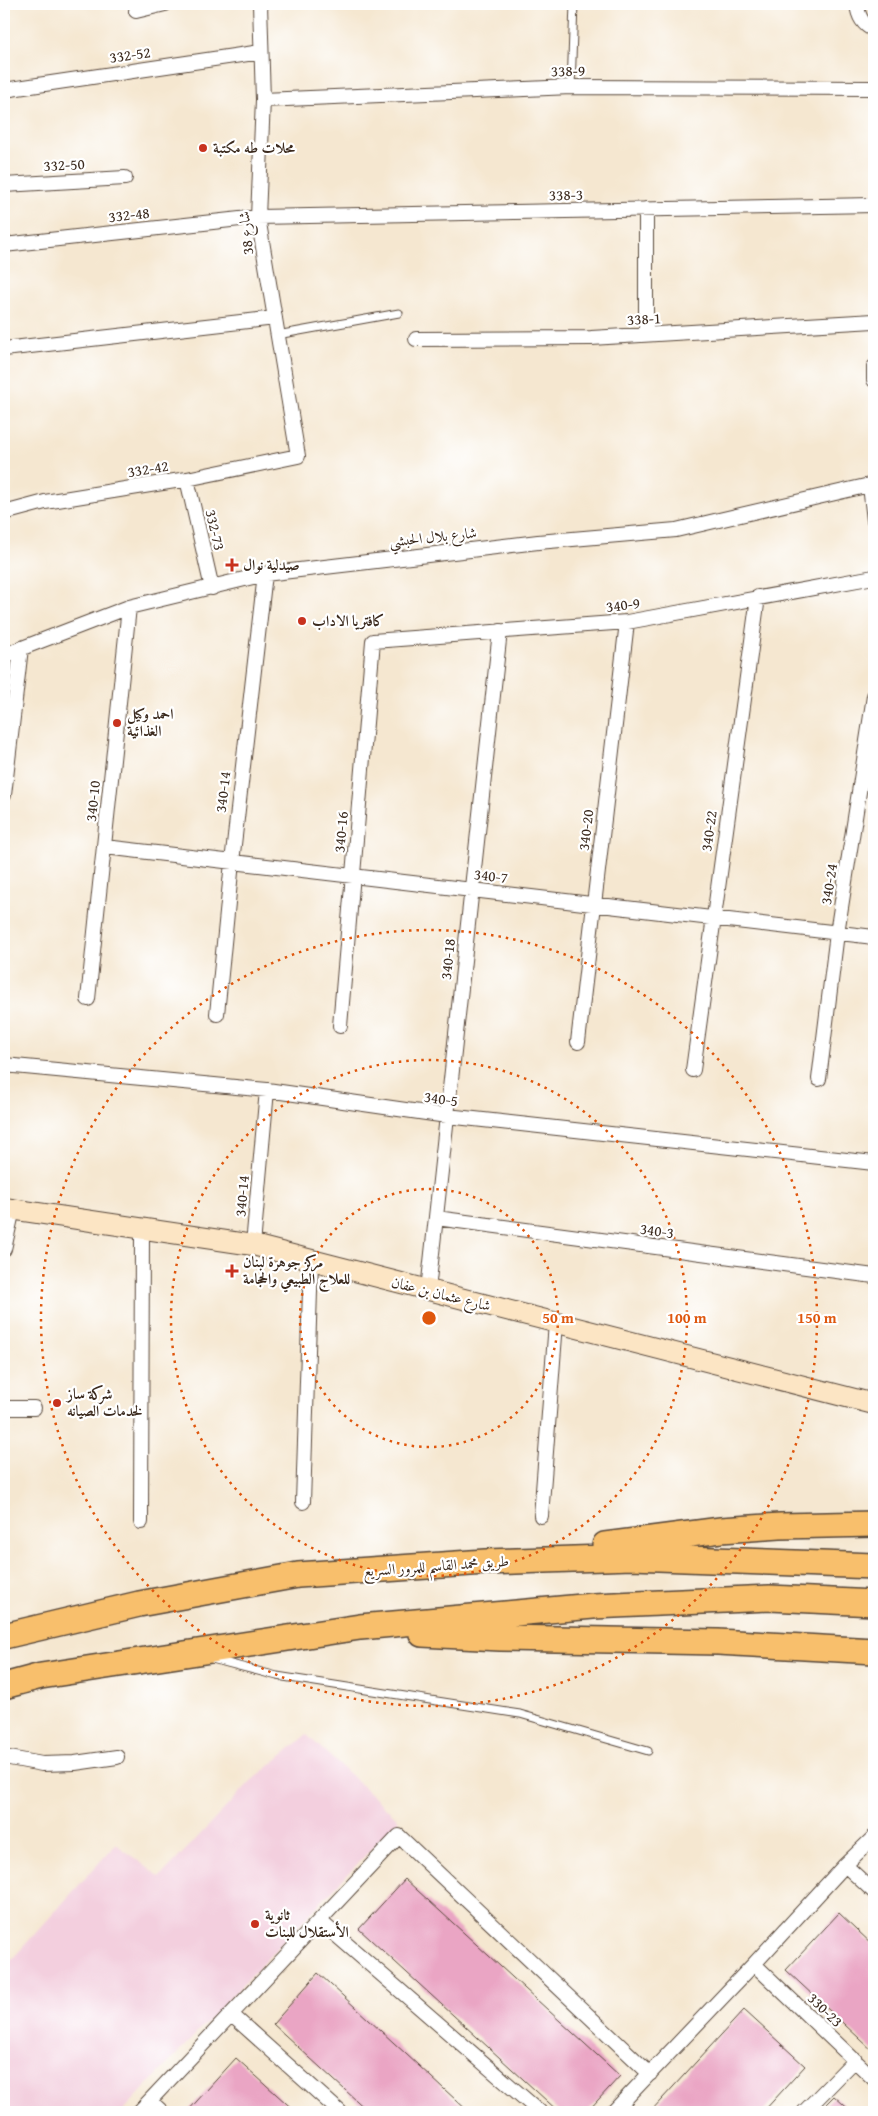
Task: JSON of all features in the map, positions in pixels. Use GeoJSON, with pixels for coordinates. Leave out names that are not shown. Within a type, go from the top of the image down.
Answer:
{"type":"FeatureCollection","features":[{"type":"Feature","properties":{"kind":"highway"},"geometry":{"type":"LineString","coordinates":[[485,1562],[721,1530],[780,1526],[874,1524]]}},
{"type":"Feature","properties":{"kind":"highway","name":"طريق محمد القاسم للمرور السريع"},"geometry":{"type":"LineString","coordinates":[[4,1636],[139,1604],[298,1575],[485,1562],[632,1557],[874,1566]]}},
{"type":"Feature","properties":{"kind":"highway"},"geometry":{"type":"LineString","coordinates":[[4,1686],[41,1676],[360,1627],[603,1606],[770,1598],[874,1603]]}},
{"type":"Feature","properties":{"kind":"highway"},"geometry":{"type":"LineString","coordinates":[[360,1627],[453,1636],[699,1641],[874,1651]]}},
{"type":"Feature","properties":{"kind":"street"},"geometry":{"type":"LineString","coordinates":[[136,11],[165,4]]}},
{"type":"Feature","properties":{"kind":"street","name":"شارع 38"},"geometry":{"type":"LineString","coordinates":[[260,4],[263,100],[258,217],[298,456]]}},
{"type":"Feature","properties":{"kind":"street"},"geometry":{"type":"LineString","coordinates":[[857,4],[860,19],[866,26],[874,30]]}},
{"type":"Feature","properties":{"kind":"street","name":"332-52"},"geometry":{"type":"LineString","coordinates":[[4,90],[261,52]]}},
{"type":"Feature","properties":{"kind":"street","name":"338-9"},"geometry":{"type":"LineString","coordinates":[[263,100],[571,87],[874,88]]}},
{"type":"Feature","properties":{"kind":"street","name":"332-50"},"geometry":{"type":"LineString","coordinates":[[4,185],[125,178]]}},
{"type":"Feature","properties":{"kind":"street","name":"338-3"},"geometry":{"type":"LineString","coordinates":[[258,217],[874,205]]}},
{"type":"Feature","properties":{"kind":"street"},"geometry":{"type":"LineString","coordinates":[[646,209],[646,335]]}},
{"type":"Feature","properties":{"kind":"street","name":"332-48"},"geometry":{"type":"LineString","coordinates":[[4,244],[258,217]]}},
{"type":"Feature","properties":{"kind":"street"},"geometry":{"type":"LineString","coordinates":[[4,350],[275,318]]}},
{"type":"Feature","properties":{"kind":"street","name":"338-1"},"geometry":{"type":"LineString","coordinates":[[416,339],[590,338],[874,321]]}},
{"type":"Feature","properties":{"kind":"street"},"geometry":{"type":"LineString","coordinates":[[874,366],[874,380]]}},
{"type":"Feature","properties":{"kind":"street","name":"332-42"},"geometry":{"type":"LineString","coordinates":[[4,514],[44,502],[187,479],[298,456]]}},
{"type":"Feature","properties":{"kind":"street","name":"332-73"},"geometry":{"type":"LineString","coordinates":[[187,479],[212,588]]}},
{"type":"Feature","properties":{"kind":"street"},"geometry":{"type":"LineString","coordinates":[[872,485],[874,520]]}},
{"type":"Feature","properties":{"kind":"street","name":"شارع بلال الحبشي"},"geometry":{"type":"LineString","coordinates":[[4,654],[129,607],[265,574],[538,542],[676,530],[872,485]]}},
{"type":"Feature","properties":{"kind":"street","name":"340-14"},"geometry":{"type":"LineString","coordinates":[[217,1014],[232,862],[265,574]]}},
{"type":"Feature","properties":{"kind":"street","name":"340-9"},"geometry":{"type":"LineString","coordinates":[[373,641],[627,622],[874,577]]}},
{"type":"Feature","properties":{"kind":"street","name":"340-22"},"geometry":{"type":"LineString","coordinates":[[693,1070],[758,597]]}},
{"type":"Feature","properties":{"kind":"street","name":"340-10"},"geometry":{"type":"LineString","coordinates":[[88,999],[129,607]]}},
{"type":"Feature","properties":{"kind":"street","name":"340-20"},"geometry":{"type":"LineString","coordinates":[[578,1042],[627,622]]}},
{"type":"Feature","properties":{"kind":"street","name":"340-18"},"geometry":{"type":"LineString","coordinates":[[428,1290],[500,631]]}},
{"type":"Feature","properties":{"kind":"street","name":"340-16"},"geometry":{"type":"LineString","coordinates":[[340,1026],[373,641]]}},
{"type":"Feature","properties":{"kind":"street"},"geometry":{"type":"LineString","coordinates":[[4,795],[21,648]]}},
{"type":"Feature","properties":{"kind":"street","name":"340-24"},"geometry":{"type":"LineString","coordinates":[[819,1079],[837,933],[873,717],[874,696]]}},
{"type":"Feature","properties":{"kind":"street","name":"340-7"},"geometry":{"type":"LineString","coordinates":[[105,847],[874,937]]}},
{"type":"Feature","properties":{"kind":"street","name":"340-5"},"geometry":{"type":"LineString","coordinates":[[4,1066],[267,1090],[447,1116],[874,1163]]}},
{"type":"Feature","properties":{"kind":"street","name":"340-14"},"geometry":{"type":"LineString","coordinates":[[254,1246],[267,1090]]}},
{"type":"Feature","properties":{"kind":"street"},"geometry":{"type":"LineString","coordinates":[[4,1249],[8,1209]]}},
{"type":"Feature","properties":{"kind":"street","name":"شارع عثمان بن عفان"},"geometry":{"type":"LineString","coordinates":[[8,1209],[254,1246],[874,1404]]}},
{"type":"Feature","properties":{"kind":"street","name":"340-3"},"geometry":{"type":"LineString","coordinates":[[436,1218],[874,1276]]}},
{"type":"Feature","properties":{"kind":"street"},"geometry":{"type":"LineString","coordinates":[[141,1522],[142,1230]]}},
{"type":"Feature","properties":{"kind":"street"},"geometry":{"type":"LineString","coordinates":[[303,1502],[311,1261]]}},
{"type":"Feature","properties":{"kind":"street"},"geometry":{"type":"LineString","coordinates":[[541,1516],[556,1323]]}},
{"type":"Feature","properties":{"kind":"street"},"geometry":{"type":"LineString","coordinates":[[4,1408],[34,1408]]}},
{"type":"Feature","properties":{"kind":"street"},"geometry":{"type":"LineString","coordinates":[[4,1757],[42,1764],[75,1763],[117,1757]]}},
{"type":"Feature","properties":{"kind":"street"},"geometry":{"type":"LineString","coordinates":[[139,2112],[399,1836],[650,2074]]}},
{"type":"Feature","properties":{"kind":"street"},"geometry":{"type":"LineString","coordinates":[[613,2112],[754,1964],[844,1864],[874,1837]]}},
{"type":"Feature","properties":{"kind":"street"},"geometry":{"type":"LineString","coordinates":[[844,1864],[874,1892]]}},
{"type":"Feature","properties":{"kind":"street"},"geometry":{"type":"LineString","coordinates":[[320,1921],[540,2112]]}},
{"type":"Feature","properties":{"kind":"street","name":"330-23"},"geometry":{"type":"LineString","coordinates":[[754,1964],[874,2079]]}},
{"type":"Feature","properties":{"kind":"street"},"geometry":{"type":"LineString","coordinates":[[232,2015],[340,2112]]}},
{"type":"Feature","properties":{"kind":"street"},"geometry":{"type":"LineString","coordinates":[[804,2112],[854,2060]]}},
{"type":"Feature","properties":{"kind":"street"},"geometry":{"type":"LineString","coordinates":[[150,2101],[162,2112]]}},
{"type":"Feature","properties":{"kind":"lane"},"geometry":{"type":"LineString","coordinates":[[571,87],[574,4]]}},
{"type":"Feature","properties":{"kind":"lane"},"geometry":{"type":"LineString","coordinates":[[277,335],[399,313]]}},
{"type":"Feature","properties":{"kind":"lane"},"geometry":{"type":"LineString","coordinates":[[187,1653],[277,1676],[520,1714],[648,1751]]}},
{"type":"Feature","properties":{"kind":"shaded area"},"geometry":{"type":"Polygon","coordinates":[[[307,1735],[399,1820],[122,2112],[4,2112],[4,1968],[116,1844],[160,1877],[251,1781],[307,1735]]]}},
{"type":"Feature","properties":{"kind":"building"},"geometry":{"type":"Polygon","coordinates":[[[405,1879],[620,2076],[587,2112],[559,2112],[359,1929],[405,1879]]]}},
{"type":"Feature","properties":{"kind":"building"},"geometry":{"type":"Polygon","coordinates":[[[839,1913],[874,1946],[874,2052],[786,1970],[839,1913]]]}},
{"type":"Feature","properties":{"kind":"building"},"geometry":{"type":"Polygon","coordinates":[[[318,1973],[469,2112],[369,2112],[273,2024],[318,1973]]]}},
{"type":"Feature","properties":{"kind":"building"},"geometry":{"type":"Polygon","coordinates":[[[744,2010],[805,2066],[763,2112],[650,2112],[744,2010]]]}},
{"type":"Feature","properties":{"kind":"building"},"geometry":{"type":"Polygon","coordinates":[[[236,2058],[296,2112],[187,2112],[236,2058]]]}},
{"type":"Feature","properties":{"kind":"building"},"geometry":{"type":"Polygon","coordinates":[[[834,2096],[852,2112],[818,2112],[834,2096]]]}},
{"type":"Feature","properties":{"kind":"place","name":"محلات طه مكتبة"},"geometry":{"type":"Point","coordinates":[203,148]}},
{"type":"Feature","properties":{"kind":"place","name":"صيدلية نوال"},"geometry":{"type":"Point","coordinates":[232,565]}},
{"type":"Feature","properties":{"kind":"place","name":"كافتريا الاداب"},"geometry":{"type":"Point","coordinates":[302,621]}},
{"type":"Feature","properties":{"kind":"place","name":"احمد وكيل الغذائية"},"geometry":{"type":"Point","coordinates":[117,723]}},
{"type":"Feature","properties":{"kind":"place","name":"مركز جوهرة لبنان للعلاج الطبيعي والحجامة"},"geometry":{"type":"Point","coordinates":[232,1271]}},
{"type":"Feature","properties":{"kind":"place","name":"شركة ساز لخدمات الصيانه"},"geometry":{"type":"Point","coordinates":[57,1403]}},
{"type":"Feature","properties":{"kind":"place","name":"ثانوية الأستقلال للبنات"},"geometry":{"type":"Point","coordinates":[255,1924]}}]}
